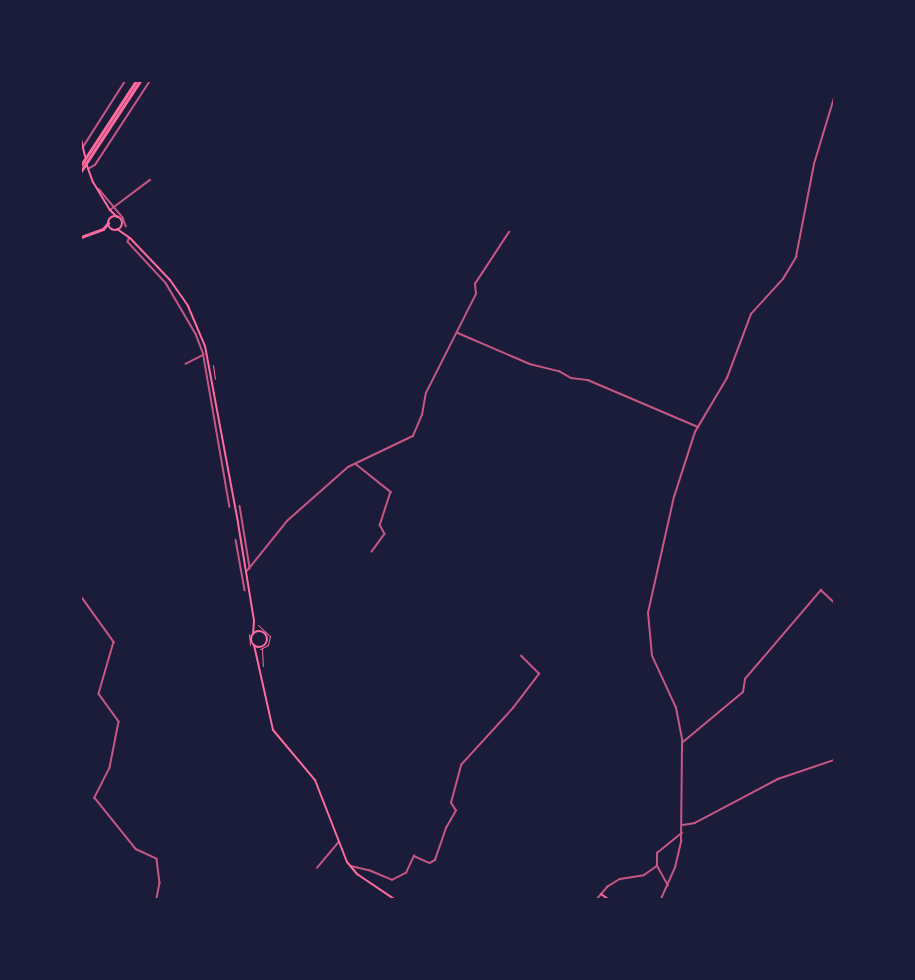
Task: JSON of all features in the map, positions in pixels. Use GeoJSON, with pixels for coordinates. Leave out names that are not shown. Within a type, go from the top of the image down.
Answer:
{"type":"FeatureCollection","features":[{"type":"Feature","properties":{"kind":"highway"},"geometry":{"type":"LineString","coordinates":[[81,171],[138,81]]}},
{"type":"Feature","properties":{"kind":"highway"},"geometry":{"type":"LineString","coordinates":[[103,229],[108,221]]}},
{"type":"Feature","properties":{"kind":"highway"},"geometry":{"type":"LineString","coordinates":[[81,237],[103,229],[111,229]]}},
{"type":"Feature","properties":{"kind":"main road"},"geometry":{"type":"LineString","coordinates":[[81,140],[84,165],[110,210],[117,217],[123,231]]}},
{"type":"Feature","properties":{"kind":"main road"},"geometry":{"type":"LineString","coordinates":[[110,210],[108,221],[111,229],[123,231],[175,287],[194,319],[208,357],[254,621],[251,638],[259,657],[273,730],[311,774],[351,866],[357,874],[394,899]]}},
{"type":"Feature","properties":{"kind":"main road"},"geometry":{"type":"LineString","coordinates":[[108,221],[117,217]]}},
{"type":"Feature","properties":{"kind":"main road"},"geometry":{"type":"LineString","coordinates":[[117,229],[121,225]]}},
{"type":"Feature","properties":{"kind":"main road"},"geometry":{"type":"LineString","coordinates":[[254,621],[267,640],[259,657]]}},
{"type":"Feature","properties":{"kind":"main road"},"geometry":{"type":"LineString","coordinates":[[252,632],[261,630]]}},
{"type":"Feature","properties":{"kind":"main road"},"geometry":{"type":"LineString","coordinates":[[254,646],[262,648]]}},
{"type":"Feature","properties":{"kind":"main road"},"geometry":{"type":"LineString","coordinates":[[601,894],[608,899]]}},
{"type":"Feature","properties":{"kind":"street"},"geometry":{"type":"LineString","coordinates":[[83,148],[125,81]]}},
{"type":"Feature","properties":{"kind":"street"},"geometry":{"type":"LineString","coordinates":[[84,165],[94,165],[150,81]]}},
{"type":"Feature","properties":{"kind":"street"},"geometry":{"type":"LineString","coordinates":[[661,899],[677,862],[683,825],[682,743],[676,708],[652,656],[648,613],[674,497],[698,427],[727,378],[751,314],[783,279],[793,263],[802,233],[814,164],[834,98]]}},
{"type":"Feature","properties":{"kind":"street"},"geometry":{"type":"LineString","coordinates":[[110,210],[150,180]]}},
{"type":"Feature","properties":{"kind":"street"},"geometry":{"type":"LineString","coordinates":[[98,189],[100,188],[123,218],[126,226]]}},
{"type":"Feature","properties":{"kind":"street"},"geometry":{"type":"LineString","coordinates":[[246,571],[287,521],[351,465],[413,436],[422,415],[426,393],[476,294],[475,284],[509,232]]}},
{"type":"Feature","properties":{"kind":"street"},"geometry":{"type":"LineString","coordinates":[[130,238],[128,242],[160,276],[180,303],[204,355],[225,463],[230,507]]}},
{"type":"Feature","properties":{"kind":"street"},"geometry":{"type":"LineString","coordinates":[[457,332],[530,364],[559,371],[571,378],[588,380],[698,427]]}},
{"type":"Feature","properties":{"kind":"street"},"geometry":{"type":"LineString","coordinates":[[186,364],[204,355]]}},
{"type":"Feature","properties":{"kind":"street"},"geometry":{"type":"LineString","coordinates":[[354,463],[391,492],[380,525],[385,534],[372,552]]}},
{"type":"Feature","properties":{"kind":"street"},"geometry":{"type":"LineString","coordinates":[[240,506],[250,568]]}},
{"type":"Feature","properties":{"kind":"street"},"geometry":{"type":"LineString","coordinates":[[236,540],[245,590]]}},
{"type":"Feature","properties":{"kind":"street"},"geometry":{"type":"LineString","coordinates":[[682,743],[743,692],[745,679],[821,590],[834,602]]}},
{"type":"Feature","properties":{"kind":"street"},"geometry":{"type":"LineString","coordinates":[[81,596],[114,642],[99,694],[119,722],[110,768],[95,798],[136,849],[157,859],[160,883],[157,899]]}},
{"type":"Feature","properties":{"kind":"street"},"geometry":{"type":"LineString","coordinates":[[351,866],[369,870],[392,880],[406,873],[414,856],[433,862],[456,811],[451,803],[462,765],[513,708],[539,674],[521,656]]}},
{"type":"Feature","properties":{"kind":"street"},"geometry":{"type":"LineString","coordinates":[[683,825],[701,820],[778,779],[834,760]]}},
{"type":"Feature","properties":{"kind":"street"},"geometry":{"type":"LineString","coordinates":[[668,886],[657,866],[658,851],[682,832]]}},
{"type":"Feature","properties":{"kind":"street"},"geometry":{"type":"LineString","coordinates":[[317,868],[339,842]]}},
{"type":"Feature","properties":{"kind":"street"},"geometry":{"type":"LineString","coordinates":[[597,899],[620,879],[644,874],[657,866]]}},
{"type":"Feature","properties":{"kind":"path"},"geometry":{"type":"LineString","coordinates":[[261,630],[268,632],[270,640],[262,648]]}},
{"type":"Feature","properties":{"kind":"path"},"geometry":{"type":"LineString","coordinates":[[252,632],[248,639],[254,646]]}}]}
